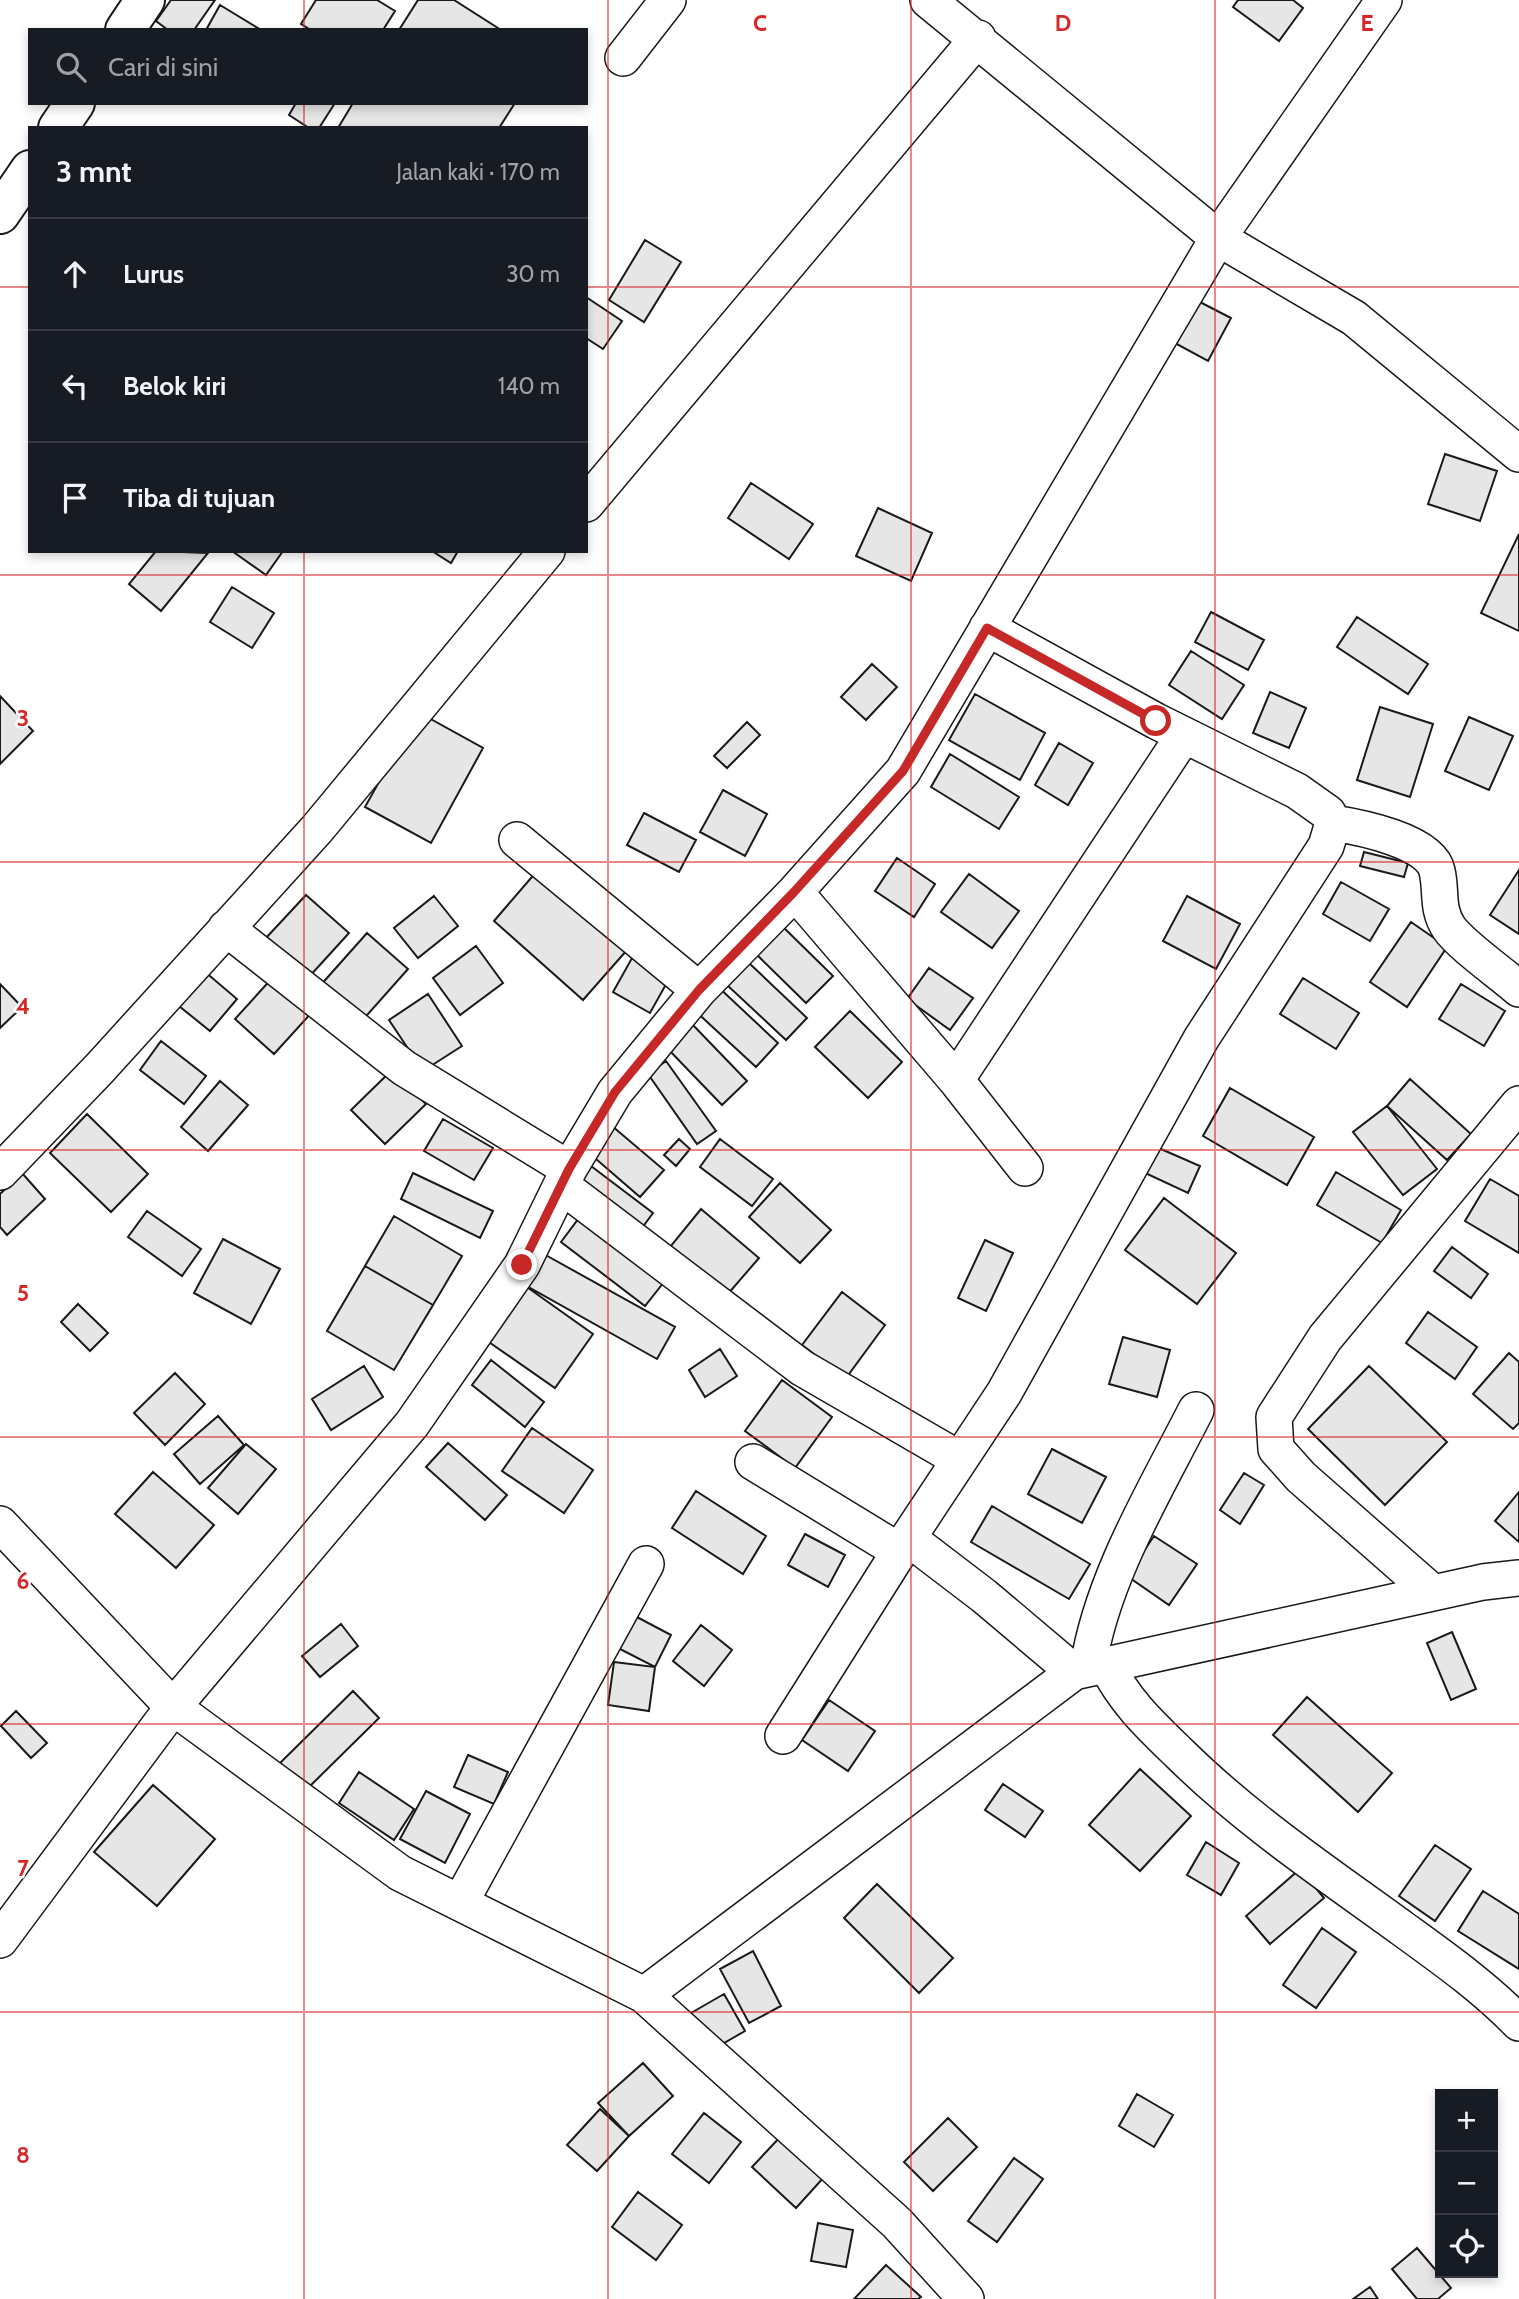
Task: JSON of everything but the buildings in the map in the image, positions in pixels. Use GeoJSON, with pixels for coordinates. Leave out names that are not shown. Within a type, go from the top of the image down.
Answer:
{"type":"FeatureCollection","features":[{"type":"Feature","properties":{"kind":"main road"},"geometry":{"type":"LineString","coordinates":[[126,28],[145,0]]}},
{"type":"Feature","properties":{"kind":"main road"},"geometry":{"type":"LineString","coordinates":[[59,126],[74,105]]}},
{"type":"Feature","properties":{"kind":"main road"},"geometry":{"type":"LineString","coordinates":[[0,214],[28,173]]}},
{"type":"Feature","properties":{"kind":"street"},"geometry":{"type":"LineString","coordinates":[[623,58],[668,0]]}},
{"type":"Feature","properties":{"kind":"street"},"geometry":{"type":"LineString","coordinates":[[928,0],[978,38],[1218,238],[1354,318],[1519,454]]}},
{"type":"Feature","properties":{"kind":"street"},"geometry":{"type":"LineString","coordinates":[[0,1940],[173,1707],[412,1424],[522,1265],[565,1177],[615,1092],[699,990],[794,892],[903,771],[1218,238],[1384,0]]}},
{"type":"Feature","properties":{"kind":"street"},"geometry":{"type":"LineString","coordinates":[[588,502],[978,38]]}},
{"type":"Feature","properties":{"kind":"street"},"geometry":{"type":"LineString","coordinates":[[0,1172],[100,1068],[317,829],[545,553]]}},
{"type":"Feature","properties":{"kind":"street"},"geometry":{"type":"LineString","coordinates":[[783,1736],[903,1545],[1004,1393],[1201,1039],[1326,846],[1333,823],[1328,813],[1297,791],[1184,735],[987,628]]}},
{"type":"Feature","properties":{"kind":"street"},"geometry":{"type":"LineString","coordinates":[[956,1080],[1184,735]]}},
{"type":"Feature","properties":{"kind":"street"},"geometry":{"type":"LineString","coordinates":[[1333,823],[1377,832],[1424,853],[1438,872],[1438,906],[1451,931],[1519,989]]}},
{"type":"Feature","properties":{"kind":"street"},"geometry":{"type":"LineString","coordinates":[[517,840],[699,990]]}},
{"type":"Feature","properties":{"kind":"street"},"geometry":{"type":"LineString","coordinates":[[794,892],[956,1080],[1025,1168]]}},
{"type":"Feature","properties":{"kind":"street"},"geometry":{"type":"LineString","coordinates":[[226,928],[404,1068],[565,1177],[802,1368],[959,1459]]}},
{"type":"Feature","properties":{"kind":"street"},"geometry":{"type":"LineString","coordinates":[[1432,1592],[1293,1468],[1276,1449],[1274,1417],[1289,1389],[1325,1338],[1519,1104]]}},
{"type":"Feature","properties":{"kind":"street"},"geometry":{"type":"LineString","coordinates":[[1089,1668],[1092,1642],[1103,1608],[1138,1524],[1196,1410]]}},
{"type":"Feature","properties":{"kind":"street"},"geometry":{"type":"LineString","coordinates":[[752,1462],[903,1545],[984,1596],[1089,1668],[1121,1693],[1200,1774],[1282,1843],[1455,1967],[1519,2022]]}},
{"type":"Feature","properties":{"kind":"street"},"geometry":{"type":"LineString","coordinates":[[0,1524],[173,1707],[400,1873],[644,1995],[897,2223],[965,2299]]}},
{"type":"Feature","properties":{"kind":"street"},"geometry":{"type":"LineString","coordinates":[[460,1903],[646,1564]]}},
{"type":"Feature","properties":{"kind":"street"},"geometry":{"type":"LineString","coordinates":[[644,1995],[1089,1668],[1432,1592],[1519,1578]]}},
{"type":"Feature","properties":{"kind":"route"},"geometry":{"type":"LineString","coordinates":[[522,1265],[569,1169],[615,1092],[699,990],[794,892],[903,771],[987,628],[1156,721]]}}]}
